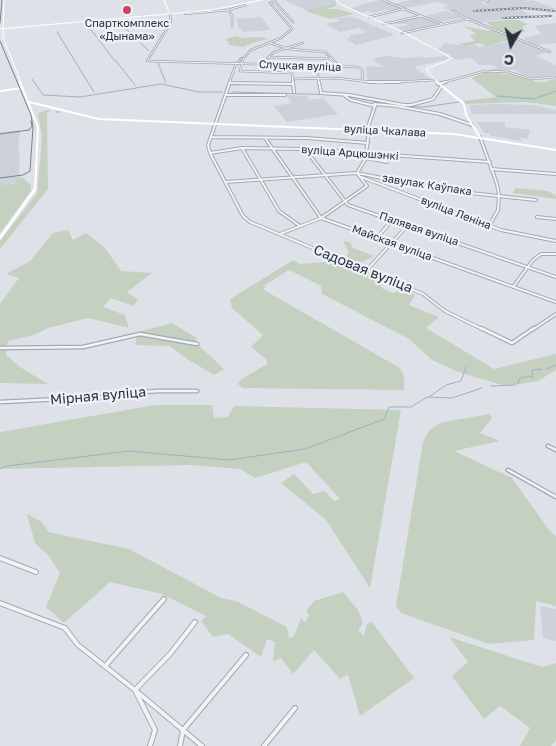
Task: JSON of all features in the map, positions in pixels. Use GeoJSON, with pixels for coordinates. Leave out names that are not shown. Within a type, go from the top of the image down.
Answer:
{"type":"FeatureCollection","features":[{"type":"Feature","properties":{"kind":"main road"},"geometry":{"type":"LineString","coordinates":[[0,238],[36,189],[38,127],[3,37],[4,0]]}},
{"type":"Feature","properties":{"kind":"main road"},"geometry":{"type":"LineString","coordinates":[[164,0],[170,14]]}},
{"type":"Feature","properties":{"kind":"main road"},"geometry":{"type":"LineString","coordinates":[[2,29],[184,13],[230,7],[259,0]]}},
{"type":"Feature","properties":{"kind":"main road"},"geometry":{"type":"LineString","coordinates":[[184,13],[245,5],[262,0]]}},
{"type":"Feature","properties":{"kind":"main road"},"geometry":{"type":"LineString","coordinates":[[336,0],[343,6],[452,58],[426,69],[441,87],[464,104],[466,115],[480,137]]}},
{"type":"Feature","properties":{"kind":"main road"},"geometry":{"type":"LineString","coordinates":[[0,91],[23,88]]}},
{"type":"Feature","properties":{"kind":"main road","name":"вуліца Чкалава"},"geometry":{"type":"LineString","coordinates":[[29,102],[99,119],[368,130],[480,137],[556,150]]}},
{"type":"Feature","properties":{"kind":"main road"},"geometry":{"type":"LineString","coordinates":[[32,108],[42,104]]}},
{"type":"Feature","properties":{"kind":"street"},"geometry":{"type":"LineString","coordinates":[[383,0],[444,25]]}},
{"type":"Feature","properties":{"kind":"street"},"geometry":{"type":"LineString","coordinates":[[292,22],[273,1],[270,2],[291,31],[274,40],[260,44],[249,52],[240,71],[292,73],[294,92]]}},
{"type":"Feature","properties":{"kind":"street"},"geometry":{"type":"LineString","coordinates":[[184,13],[228,10],[245,5]]}},
{"type":"Feature","properties":{"kind":"street"},"geometry":{"type":"LineString","coordinates":[[369,17],[404,9]]}},
{"type":"Feature","properties":{"kind":"street"},"geometry":{"type":"LineString","coordinates":[[228,10],[232,15],[232,26]]}},
{"type":"Feature","properties":{"kind":"street"},"geometry":{"type":"LineString","coordinates":[[278,12],[283,11]]}},
{"type":"Feature","properties":{"kind":"street"},"geometry":{"type":"LineString","coordinates":[[453,11],[468,19],[550,52]]}},
{"type":"Feature","properties":{"kind":"street","name":"Слуцкая вуліца"},"geometry":{"type":"LineString","coordinates":[[170,14],[171,22],[147,61],[358,68],[362,69],[363,82]]}},
{"type":"Feature","properties":{"kind":"street"},"geometry":{"type":"LineString","coordinates":[[384,24],[421,16]]}},
{"type":"Feature","properties":{"kind":"street"},"geometry":{"type":"LineString","coordinates":[[402,33],[468,19]]}},
{"type":"Feature","properties":{"kind":"street"},"geometry":{"type":"LineString","coordinates":[[268,42],[284,48],[320,51],[333,59],[339,67]]}},
{"type":"Feature","properties":{"kind":"street"},"geometry":{"type":"LineString","coordinates":[[262,64],[274,52],[303,43]]}},
{"type":"Feature","properties":{"kind":"street"},"geometry":{"type":"LineString","coordinates":[[269,57],[333,59]]}},
{"type":"Feature","properties":{"kind":"street"},"geometry":{"type":"LineString","coordinates":[[210,153],[208,145],[236,64],[242,58]]}},
{"type":"Feature","properties":{"kind":"street"},"geometry":{"type":"LineString","coordinates":[[317,67],[321,94],[343,94],[404,105]]}},
{"type":"Feature","properties":{"kind":"street"},"geometry":{"type":"LineString","coordinates":[[438,84],[485,71],[508,72],[531,79],[555,78]]}},
{"type":"Feature","properties":{"kind":"street"},"geometry":{"type":"LineString","coordinates":[[293,78],[395,83],[434,80]]}},
{"type":"Feature","properties":{"kind":"street"},"geometry":{"type":"LineString","coordinates":[[231,83],[293,84]]}},
{"type":"Feature","properties":{"kind":"street"},"geometry":{"type":"LineString","coordinates":[[343,94],[351,100],[396,106],[433,99],[441,87]]}},
{"type":"Feature","properties":{"kind":"street"},"geometry":{"type":"LineString","coordinates":[[227,94],[285,95]]}},
{"type":"Feature","properties":{"kind":"street"},"geometry":{"type":"LineString","coordinates":[[367,186],[357,173],[366,158],[368,130],[375,104],[381,101]]}},
{"type":"Feature","properties":{"kind":"street","name":"вуліца Чкалава"},"geometry":{"type":"LineString","coordinates":[[396,106],[434,112],[472,125]]}},
{"type":"Feature","properties":{"kind":"street"},"geometry":{"type":"LineString","coordinates":[[211,137],[368,143]]}},
{"type":"Feature","properties":{"kind":"street"},"geometry":{"type":"LineString","coordinates":[[480,137],[490,162],[499,195],[498,210],[489,226]]}},
{"type":"Feature","properties":{"kind":"street"},"geometry":{"type":"LineString","coordinates":[[265,138],[321,218]]}},
{"type":"Feature","properties":{"kind":"street"},"geometry":{"type":"LineString","coordinates":[[242,148],[279,211],[300,227]]}},
{"type":"Feature","properties":{"kind":"street","name":"вуліца Арцюшэнкі"},"geometry":{"type":"LineString","coordinates":[[210,153],[242,148],[305,149],[490,162]]}},
{"type":"Feature","properties":{"kind":"street"},"geometry":{"type":"LineString","coordinates":[[305,149],[344,202]]}},
{"type":"Feature","properties":{"kind":"street","name":"Садовая вуліца"},"geometry":{"type":"LineString","coordinates":[[210,153],[243,216],[250,222],[423,294],[445,311],[512,342],[556,314]]}},
{"type":"Feature","properties":{"kind":"street","name":"завулак Каўпака"},"geometry":{"type":"LineString","coordinates":[[366,158],[387,162]]}},
{"type":"Feature","properties":{"kind":"street"},"geometry":{"type":"LineString","coordinates":[[491,169],[556,174]]}},
{"type":"Feature","properties":{"kind":"street","name":"завулак Каўпака"},"geometry":{"type":"LineString","coordinates":[[225,182],[357,173],[442,190],[536,200]]}},
{"type":"Feature","properties":{"kind":"street","name":"вуліца Леніна"},"geometry":{"type":"LineString","coordinates":[[359,177],[501,230],[556,241]]}},
{"type":"Feature","properties":{"kind":"street"},"geometry":{"type":"LineString","coordinates":[[278,234],[321,218],[374,183]]}},
{"type":"Feature","properties":{"kind":"street","name":"Палявая вуліца"},"geometry":{"type":"LineString","coordinates":[[344,202],[406,226],[556,277]]}},
{"type":"Feature","properties":{"kind":"street"},"geometry":{"type":"LineString","coordinates":[[537,217],[556,219]]}},
{"type":"Feature","properties":{"kind":"street","name":"Майская вуліца"},"geometry":{"type":"LineString","coordinates":[[321,218],[556,302]]}},
{"type":"Feature","properties":{"kind":"street"},"geometry":{"type":"LineString","coordinates":[[377,238],[392,220]]}},
{"type":"Feature","properties":{"kind":"street"},"geometry":{"type":"LineString","coordinates":[[366,271],[406,226]]}},
{"type":"Feature","properties":{"kind":"street"},"geometry":{"type":"LineString","coordinates":[[514,287],[526,267],[541,254],[556,254]]}},
{"type":"Feature","properties":{"kind":"street"},"geometry":{"type":"LineString","coordinates":[[0,348],[83,347],[140,334],[197,344]]}},
{"type":"Feature","properties":{"kind":"street","name":"Мірная вуліца"},"geometry":{"type":"LineString","coordinates":[[0,402],[103,398],[158,390],[197,391]]}},
{"type":"Feature","properties":{"kind":"street"},"geometry":{"type":"LineString","coordinates":[[548,446],[556,450]]}},
{"type":"Feature","properties":{"kind":"street"},"geometry":{"type":"LineString","coordinates":[[508,470],[556,497]]}},
{"type":"Feature","properties":{"kind":"street"},"geometry":{"type":"LineString","coordinates":[[0,558],[36,572]]}},
{"type":"Feature","properties":{"kind":"street"},"geometry":{"type":"LineString","coordinates":[[106,665],[164,599]]}},
{"type":"Feature","properties":{"kind":"street"},"geometry":{"type":"LineString","coordinates":[[0,604],[64,628],[78,645],[106,665],[202,746]]}},
{"type":"Feature","properties":{"kind":"street"},"geometry":{"type":"LineString","coordinates":[[135,690],[170,654],[195,622]]}},
{"type":"Feature","properties":{"kind":"street"},"geometry":{"type":"LineString","coordinates":[[180,746],[183,730],[246,655]]}},
{"type":"Feature","properties":{"kind":"street"},"geometry":{"type":"LineString","coordinates":[[135,690],[155,730],[150,746]]}},
{"type":"Feature","properties":{"kind":"street"},"geometry":{"type":"LineString","coordinates":[[264,746],[296,708]]}},
{"type":"Feature","properties":{"kind":"shaded area"},"geometry":{"type":"Polygon","coordinates":[[[284,0],[334,0],[337,4],[317,10],[306,10],[284,0]]]}},
{"type":"Feature","properties":{"kind":"shaded area"},"geometry":{"type":"Polygon","coordinates":[[[382,0],[403,9],[361,13],[351,8],[370,2],[382,0]]]}},
{"type":"Feature","properties":{"kind":"shaded area"},"geometry":{"type":"Polygon","coordinates":[[[411,0],[486,0],[482,3],[487,5],[489,0],[528,0],[525,2],[532,0],[556,9],[517,8],[535,17],[493,20],[480,23],[443,8],[448,5],[437,2],[406,8],[393,4],[411,0]]]}},
{"type":"Feature","properties":{"kind":"shaded area"},"geometry":{"type":"Polygon","coordinates":[[[446,11],[463,17],[440,22],[425,16],[446,11]]]}},
{"type":"Feature","properties":{"kind":"shaded area"},"geometry":{"type":"Polygon","coordinates":[[[348,16],[372,25],[367,27],[375,26],[395,35],[356,45],[346,39],[351,38],[349,36],[367,32],[359,28],[340,32],[325,24],[340,21],[336,19],[348,16]]]}},
{"type":"Feature","properties":{"kind":"shaded area"},"geometry":{"type":"Polygon","coordinates":[[[261,17],[271,30],[243,32],[239,29],[236,19],[261,17]]]}},
{"type":"Feature","properties":{"kind":"shaded area"},"geometry":{"type":"Polygon","coordinates":[[[422,17],[438,23],[423,28],[412,24],[421,28],[405,32],[395,28],[410,24],[387,24],[422,17]]]}},
{"type":"Feature","properties":{"kind":"shaded area"},"geometry":{"type":"Polygon","coordinates":[[[556,23],[556,43],[536,45],[523,38],[542,34],[534,26],[556,23]]]}},
{"type":"Feature","properties":{"kind":"shaded area"},"geometry":{"type":"Polygon","coordinates":[[[517,40],[547,52],[536,56],[556,65],[556,75],[531,78],[514,70],[490,71],[488,70],[498,68],[493,65],[479,65],[472,58],[457,60],[450,56],[452,55],[436,50],[440,49],[445,43],[479,47],[517,40]]]}},
{"type":"Feature","properties":{"kind":"shaded area"},"geometry":{"type":"Polygon","coordinates":[[[385,56],[408,58],[421,56],[426,58],[445,56],[449,59],[414,67],[432,80],[368,83],[366,66],[383,67],[372,59],[385,56]]]}},
{"type":"Feature","properties":{"kind":"shaded area"},"geometry":{"type":"Polygon","coordinates":[[[286,95],[307,96],[310,100],[323,98],[338,114],[287,122],[274,106],[292,103],[286,95]]]}},
{"type":"Feature","properties":{"kind":"shaded area"},"geometry":{"type":"Polygon","coordinates":[[[470,105],[534,105],[556,110],[556,114],[472,114],[470,107],[470,105]]]}},
{"type":"Feature","properties":{"kind":"shaded area"},"geometry":{"type":"Polygon","coordinates":[[[477,122],[505,122],[505,127],[530,130],[528,139],[521,138],[521,141],[490,136],[490,134],[484,133],[477,122]]]}},
{"type":"Feature","properties":{"kind":"shaded area"},"geometry":{"type":"Polygon","coordinates":[[[20,130],[18,153],[20,153],[19,177],[16,178],[16,183],[0,185],[0,132],[20,130]]]}},
{"type":"Feature","properties":{"kind":"shaded area"},"geometry":{"type":"Polygon","coordinates":[[[540,606],[556,609],[556,641],[543,638],[540,606]]]}},
{"type":"Feature","properties":{"kind":"green space"},"geometry":{"type":"Polygon","coordinates":[[[336,4],[336,6],[328,9],[338,9],[354,14],[330,19],[305,11],[336,4]]]}},
{"type":"Feature","properties":{"kind":"green space"},"geometry":{"type":"Polygon","coordinates":[[[518,20],[528,24],[522,27],[525,31],[512,39],[486,46],[479,43],[467,46],[458,44],[475,41],[470,35],[477,34],[463,26],[489,31],[494,28],[486,22],[518,20]]]}},
{"type":"Feature","properties":{"kind":"green space"},"geometry":{"type":"Polygon","coordinates":[[[236,36],[241,38],[260,37],[268,39],[243,47],[229,45],[228,41],[225,40],[236,36]]]}},
{"type":"Feature","properties":{"kind":"green space"},"geometry":{"type":"Polygon","coordinates":[[[486,72],[514,75],[538,82],[549,82],[548,80],[556,79],[556,106],[526,102],[466,104],[463,101],[496,97],[471,78],[486,72]]]}},
{"type":"Feature","properties":{"kind":"green space"},"geometry":{"type":"Polygon","coordinates":[[[50,110],[47,114],[48,189],[0,249],[0,241],[37,193],[42,138],[38,113],[50,110]]]}},
{"type":"Feature","properties":{"kind":"green space"},"geometry":{"type":"Polygon","coordinates":[[[22,177],[31,185],[31,191],[0,233],[0,185],[16,183],[16,178],[22,177]]]}},
{"type":"Feature","properties":{"kind":"green space"},"geometry":{"type":"Polygon","coordinates":[[[515,188],[548,191],[556,196],[556,199],[513,193],[515,188]]]}},
{"type":"Feature","properties":{"kind":"green space"},"geometry":{"type":"Polygon","coordinates":[[[68,230],[73,240],[86,233],[105,248],[121,271],[152,273],[127,292],[138,300],[133,306],[111,298],[103,307],[125,315],[129,328],[88,318],[8,341],[6,355],[20,367],[48,384],[0,383],[0,304],[19,278],[6,274],[30,261],[53,233],[68,230]]]}},
{"type":"Feature","properties":{"kind":"green space"},"geometry":{"type":"Polygon","coordinates":[[[343,241],[350,242],[353,248],[374,256],[362,262],[350,260],[343,241]]]}},
{"type":"Feature","properties":{"kind":"green space"},"geometry":{"type":"Polygon","coordinates":[[[293,260],[300,264],[338,261],[359,269],[377,281],[383,289],[393,293],[403,289],[415,295],[409,305],[439,317],[426,328],[494,369],[556,354],[556,370],[538,381],[506,386],[458,372],[432,360],[409,339],[322,294],[321,286],[289,270],[265,285],[264,290],[400,368],[404,377],[404,390],[242,388],[238,384],[240,380],[267,364],[267,360],[251,347],[263,335],[232,308],[230,299],[293,260]]]}},
{"type":"Feature","properties":{"kind":"green space"},"geometry":{"type":"Polygon","coordinates":[[[172,323],[197,338],[195,342],[224,369],[214,375],[170,346],[135,345],[138,332],[172,323]]]}},
{"type":"Feature","properties":{"kind":"green space"},"geometry":{"type":"Polygon","coordinates":[[[155,405],[212,405],[214,418],[228,417],[234,406],[401,410],[370,588],[326,520],[281,483],[294,474],[313,494],[325,491],[334,501],[340,499],[306,462],[255,478],[240,469],[190,465],[0,469],[0,432],[155,405]]]}},
{"type":"Feature","properties":{"kind":"green space"},"geometry":{"type":"Polygon","coordinates":[[[490,414],[492,418],[480,433],[500,441],[454,451],[512,478],[549,530],[556,536],[556,606],[536,601],[534,640],[489,644],[401,613],[396,606],[423,442],[430,429],[443,422],[490,414]]]}},
{"type":"Feature","properties":{"kind":"green space"},"geometry":{"type":"Polygon","coordinates":[[[27,514],[42,522],[48,532],[129,549],[221,598],[236,601],[287,627],[289,638],[294,636],[301,618],[305,622],[309,615],[306,611],[314,601],[343,592],[358,610],[363,623],[358,630],[364,636],[367,624],[372,622],[414,678],[360,716],[348,675],[340,679],[314,650],[293,674],[281,658],[273,661],[275,642],[267,639],[261,657],[228,634],[213,637],[201,621],[206,616],[162,594],[110,582],[64,623],[46,607],[60,573],[48,555],[35,543],[27,514]]]}},
{"type":"Feature","properties":{"kind":"green space"},"geometry":{"type":"Polygon","coordinates":[[[449,637],[542,667],[556,663],[556,740],[551,746],[520,746],[530,728],[500,706],[484,719],[452,676],[468,662],[449,637]]]}},
{"type":"Feature","properties":{"kind":"waterway"},"geometry":{"type":"LineString","coordinates":[[119,22],[149,51]]}},
{"type":"Feature","properties":{"kind":"waterway"},"geometry":{"type":"LineString","coordinates":[[89,27],[115,61]]}},
{"type":"Feature","properties":{"kind":"waterway"},"geometry":{"type":"LineString","coordinates":[[57,32],[94,92]]}},
{"type":"Feature","properties":{"kind":"waterway"},"geometry":{"type":"LineString","coordinates":[[116,61],[135,85]]}},
{"type":"Feature","properties":{"kind":"waterway"},"geometry":{"type":"LineString","coordinates":[[158,63],[166,83]]}},
{"type":"Feature","properties":{"kind":"waterway"},"geometry":{"type":"LineString","coordinates":[[32,79],[43,95],[80,97],[161,84],[199,92],[222,92]]}},
{"type":"Feature","properties":{"kind":"waterway"},"geometry":{"type":"LineString","coordinates":[[497,96],[534,99],[556,91]]}},
{"type":"Feature","properties":{"kind":"waterway"},"geometry":{"type":"LineString","coordinates":[[232,92],[339,95]]}},
{"type":"Feature","properties":{"kind":"waterway"},"geometry":{"type":"LineString","coordinates":[[348,96],[377,102]]}},
{"type":"Feature","properties":{"kind":"waterway"},"geometry":{"type":"LineString","coordinates":[[382,102],[396,105]]}},
{"type":"Feature","properties":{"kind":"waterway"},"geometry":{"type":"LineString","coordinates":[[402,106],[424,107],[459,102]]}},
{"type":"Feature","properties":{"kind":"waterway"},"geometry":{"type":"LineString","coordinates":[[546,369],[556,365]]}},
{"type":"Feature","properties":{"kind":"waterway"},"geometry":{"type":"LineString","coordinates":[[429,397],[446,385],[461,381],[466,367]]}},
{"type":"Feature","properties":{"kind":"waterway"},"geometry":{"type":"LineString","coordinates":[[518,384],[519,379],[523,377],[533,377],[532,370],[542,369]]}},
{"type":"Feature","properties":{"kind":"waterway"},"geometry":{"type":"LineString","coordinates":[[491,386],[515,385]]}},
{"type":"Feature","properties":{"kind":"waterway"},"geometry":{"type":"LineString","coordinates":[[0,469],[7,466],[129,451],[229,460],[305,449],[384,419],[389,407],[411,407],[427,397],[452,398],[482,388]]}},
{"type":"Feature","properties":{"kind":"tram line"},"geometry":{"type":"LineString","coordinates":[[0,23],[2,0]]}},
{"type":"Feature","properties":{"kind":"tram line"},"geometry":{"type":"LineString","coordinates":[[0,41],[31,115],[33,127],[30,171],[23,175],[0,178]]}},
{"type":"Feature","properties":{"kind":"tram line"},"geometry":{"type":"LineString","coordinates":[[0,134],[29,130],[32,126],[31,121]]}},
{"type":"Feature","properties":{"kind":"railway"},"geometry":{"type":"LineString","coordinates":[[474,11],[523,8],[556,11]]}},
{"type":"Feature","properties":{"kind":"railway"},"geometry":{"type":"LineString","coordinates":[[503,18],[551,16]]}},
{"type":"Feature","properties":{"kind":"place","name":"Спарткомплекс «Дынама»"},"geometry":{"type":"Point","coordinates":[127,10]}}]}
